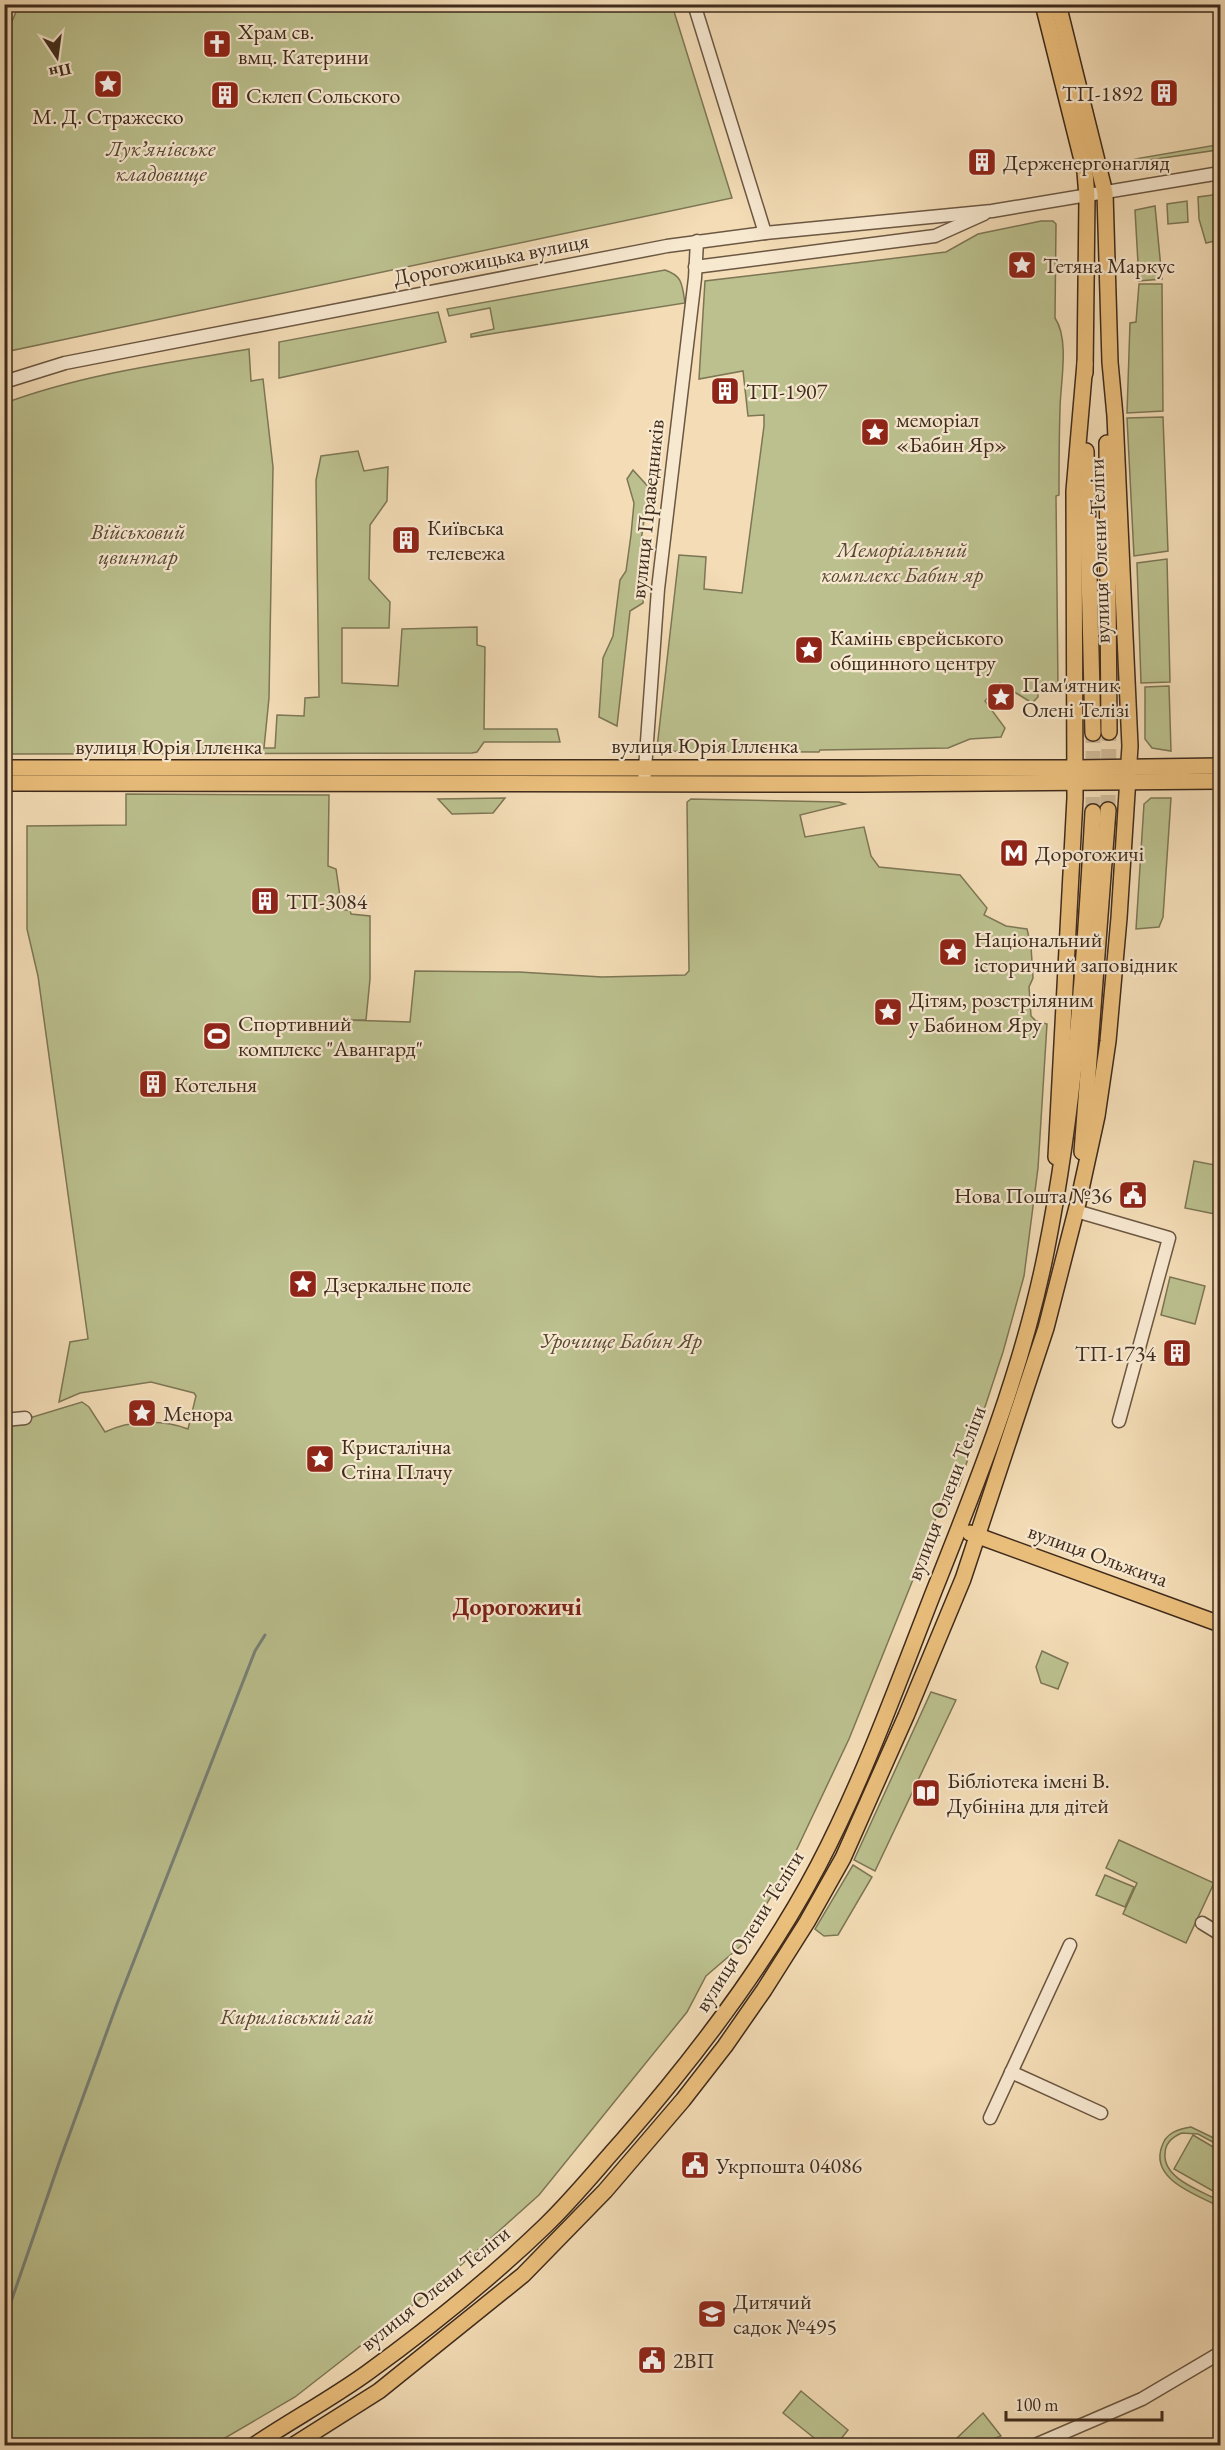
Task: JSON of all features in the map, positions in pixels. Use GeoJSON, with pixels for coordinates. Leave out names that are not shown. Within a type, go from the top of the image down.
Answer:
{"type":"FeatureCollection","features":[{"type":"Feature","properties":{"kind":"main road","name":"вулиця Олени Теліги"},"geometry":{"type":"LineString","coordinates":[[1043,4],[1082,156],[1087,196],[1085,363],[1101,732],[1110,362]]}},
{"type":"Feature","properties":{"kind":"main road","name":"вулиця Олени Теліги"},"geometry":{"type":"LineString","coordinates":[[292,2445],[379,2391],[523,2275],[605,2191],[683,2100],[725,2046],[807,1922],[843,1858],[906,1716],[979,1536],[1046,1328],[1077,1207],[1097,1116],[1108,1041],[1129,774],[1119,497],[1110,362],[1105,194],[1058,4]]}},
{"type":"Feature","properties":{"kind":"main road","name":"вулиця Олени Теліги"},"geometry":{"type":"LineString","coordinates":[[1055,1201],[1058,1098],[1076,775],[1074,491],[1085,363]]}},
{"type":"Feature","properties":{"kind":"main road"},"geometry":{"type":"LineString","coordinates":[[1129,774],[1221,766]]}},
{"type":"Feature","properties":{"kind":"main road","name":"вулиця Юрія Іллєнка"},"geometry":{"type":"LineString","coordinates":[[4,768],[333,776]]}},
{"type":"Feature","properties":{"kind":"main road","name":"вулиця Юрія Іллєнка"},"geometry":{"type":"LineString","coordinates":[[4,783],[333,776],[1129,774]]}},
{"type":"Feature","properties":{"kind":"main road"},"geometry":{"type":"LineString","coordinates":[[1129,774],[1221,781]]}},
{"type":"Feature","properties":{"kind":"main road","name":"вулиця Олени Теліги"},"geometry":{"type":"LineString","coordinates":[[253,2445],[364,2376],[505,2263],[550,2222],[667,2089],[714,2028],[763,1958],[818,1866],[850,1798],[959,1529],[1025,1338],[1044,1262],[1067,1138],[1101,811],[1077,1207]]}},
{"type":"Feature","properties":{"kind":"main road","name":"вулиця Ольжича"},"geometry":{"type":"LineString","coordinates":[[959,1529],[1221,1624]]}},
{"type":"Feature","properties":{"kind":"street"},"geometry":{"type":"LineString","coordinates":[[694,4],[765,233]]}},
{"type":"Feature","properties":{"kind":"street","name":"Дорогожицька вулиця"},"geometry":{"type":"LineString","coordinates":[[4,382],[65,363],[697,241],[992,211],[1221,173]]}},
{"type":"Feature","properties":{"kind":"street","name":"Дорогожицька вулиця"},"geometry":{"type":"LineString","coordinates":[[695,267],[935,236],[992,211]]}},
{"type":"Feature","properties":{"kind":"street","name":"вулиця Праведників"},"geometry":{"type":"LineString","coordinates":[[644,775],[658,589],[697,241]]}},
{"type":"Feature","properties":{"kind":"street"},"geometry":{"type":"LineString","coordinates":[[1077,1207],[1169,1238],[1119,1421]]}},
{"type":"Feature","properties":{"kind":"street"},"geometry":{"type":"LineString","coordinates":[[4,1420],[25,1418]]}},
{"type":"Feature","properties":{"kind":"street"},"geometry":{"type":"LineString","coordinates":[[1202,1923],[1221,1934]]}},
{"type":"Feature","properties":{"kind":"street"},"geometry":{"type":"LineString","coordinates":[[990,2118],[1070,1946]]}},
{"type":"Feature","properties":{"kind":"street"},"geometry":{"type":"LineString","coordinates":[[1011,2072],[1101,2113]]}},
{"type":"Feature","properties":{"kind":"street"},"geometry":{"type":"LineString","coordinates":[[1033,2445],[1142,2399],[1221,2353]]}},
{"type":"Feature","properties":{"kind":"green space","name":"Лукʼянівське кладовище"},"geometry":{"type":"Polygon","coordinates":[[[19,5],[672,5],[732,198],[5,352],[4,40],[19,5]]]}},
{"type":"Feature","properties":{"kind":"green space"},"geometry":{"type":"Polygon","coordinates":[[[1216,145],[1217,150],[1136,162],[1135,159],[1216,145]]]}},
{"type":"Feature","properties":{"kind":"green space"},"geometry":{"type":"Polygon","coordinates":[[[1220,194],[1220,218],[1215,219],[1219,240],[1206,243],[1199,219],[1198,197],[1220,194]]]}},
{"type":"Feature","properties":{"kind":"green space"},"geometry":{"type":"Polygon","coordinates":[[[1187,201],[1188,222],[1168,224],[1167,204],[1187,201]]]}},
{"type":"Feature","properties":{"kind":"green space"},"geometry":{"type":"Polygon","coordinates":[[[1155,206],[1162,279],[1139,281],[1135,210],[1155,206]]]}},
{"type":"Feature","properties":{"kind":"green space","name":"Меморіальний комплекс Бабин яр"},"geometry":{"type":"Polygon","coordinates":[[[1041,221],[1053,221],[1056,224],[1055,318],[1060,327],[1063,350],[1059,495],[1056,496],[1058,688],[1038,689],[1038,697],[1032,703],[1000,683],[985,701],[1005,728],[1001,737],[970,739],[948,748],[820,750],[819,752],[660,751],[657,748],[679,555],[706,557],[704,589],[742,593],[764,426],[764,415],[748,416],[743,371],[699,379],[705,281],[946,252],[978,234],[1041,221]]]}},
{"type":"Feature","properties":{"kind":"green space"},"geometry":{"type":"Polygon","coordinates":[[[665,270],[678,278],[685,303],[471,337],[471,334],[494,329],[490,308],[449,316],[447,309],[665,270]]]}},
{"type":"Feature","properties":{"kind":"green space"},"geometry":{"type":"Polygon","coordinates":[[[1139,284],[1162,284],[1163,411],[1127,413],[1130,323],[1136,322],[1139,284]]]}},
{"type":"Feature","properties":{"kind":"green space"},"geometry":{"type":"Polygon","coordinates":[[[438,312],[446,342],[279,378],[279,342],[438,312]]]}},
{"type":"Feature","properties":{"kind":"green space","name":"Військовий цвинтар"},"geometry":{"type":"Polygon","coordinates":[[[249,349],[251,381],[263,379],[273,467],[269,698],[264,748],[275,748],[277,715],[304,716],[305,698],[319,697],[316,480],[321,456],[358,451],[364,471],[388,467],[387,501],[370,525],[369,579],[390,602],[389,628],[342,628],[342,683],[398,686],[402,629],[477,627],[477,645],[485,647],[484,729],[557,729],[560,742],[484,742],[477,752],[472,753],[5,754],[5,403],[64,384],[95,377],[249,349]]]}},
{"type":"Feature","properties":{"kind":"green space"},"geometry":{"type":"Polygon","coordinates":[[[1163,417],[1168,551],[1134,556],[1127,418],[1163,417]]]}},
{"type":"Feature","properties":{"kind":"green space"},"geometry":{"type":"Polygon","coordinates":[[[633,470],[653,492],[645,514],[641,541],[647,560],[643,603],[630,611],[617,726],[599,717],[603,658],[613,636],[620,580],[626,571],[631,535],[634,503],[627,479],[633,470]]]}},
{"type":"Feature","properties":{"kind":"green space"},"geometry":{"type":"Polygon","coordinates":[[[1167,559],[1170,682],[1141,683],[1137,563],[1167,559]]]}},
{"type":"Feature","properties":{"kind":"green space"},"geometry":{"type":"Polygon","coordinates":[[[1169,686],[1171,751],[1152,748],[1145,739],[1145,687],[1169,686]]]}},
{"type":"Feature","properties":{"kind":"green space"},"geometry":{"type":"Polygon","coordinates":[[[126,794],[329,795],[328,866],[336,869],[342,910],[350,910],[351,914],[370,916],[370,979],[366,1020],[346,1020],[410,1022],[415,971],[519,972],[602,977],[685,975],[689,971],[687,802],[691,799],[839,802],[845,804],[800,815],[805,837],[864,827],[871,856],[879,867],[960,875],[987,908],[984,915],[1006,926],[1027,929],[1031,946],[1033,978],[1029,987],[1031,1016],[1036,1021],[1047,1024],[1038,1168],[1024,1276],[1003,1352],[959,1486],[948,1497],[933,1524],[849,1739],[787,1870],[742,1945],[706,1976],[687,2012],[539,2195],[441,2283],[295,2397],[213,2445],[5,2446],[5,1421],[23,1420],[82,1402],[89,1407],[105,1432],[125,1425],[146,1422],[157,1422],[188,1429],[196,1396],[194,1393],[151,1382],[80,1393],[59,1402],[70,1342],[88,1339],[38,976],[27,929],[27,826],[126,825],[126,794]]]}},
{"type":"Feature","properties":{"kind":"green space"},"geometry":{"type":"Polygon","coordinates":[[[505,798],[493,813],[452,814],[438,799],[505,798]]]}},
{"type":"Feature","properties":{"kind":"green space"},"geometry":{"type":"Polygon","coordinates":[[[1151,798],[1171,798],[1163,917],[1159,927],[1136,929],[1144,804],[1151,798]]]}},
{"type":"Feature","properties":{"kind":"green space"},"geometry":{"type":"Polygon","coordinates":[[[1194,1161],[1220,1166],[1220,1215],[1185,1208],[1194,1161]]]}},
{"type":"Feature","properties":{"kind":"green space"},"geometry":{"type":"Polygon","coordinates":[[[1170,1277],[1205,1286],[1195,1324],[1161,1315],[1170,1277]]]}},
{"type":"Feature","properties":{"kind":"green space"},"geometry":{"type":"Polygon","coordinates":[[[1042,1651],[1068,1663],[1058,1689],[1041,1683],[1036,1667],[1042,1651]]]}},
{"type":"Feature","properties":{"kind":"green space"},"geometry":{"type":"Polygon","coordinates":[[[931,1692],[956,1700],[875,1871],[854,1860],[931,1692]]]}},
{"type":"Feature","properties":{"kind":"green space"},"geometry":{"type":"Polygon","coordinates":[[[1119,1840],[1214,1883],[1186,1943],[1123,1914],[1137,1883],[1106,1868],[1119,1840]]]}},
{"type":"Feature","properties":{"kind":"green space"},"geometry":{"type":"Polygon","coordinates":[[[853,1865],[872,1877],[838,1935],[824,1936],[815,1929],[853,1865]]]}},
{"type":"Feature","properties":{"kind":"green space"},"geometry":{"type":"Polygon","coordinates":[[[1105,1875],[1134,1887],[1125,1907],[1096,1895],[1105,1875]]]}},
{"type":"Feature","properties":{"kind":"green space"},"geometry":{"type":"Polygon","coordinates":[[[1191,2127],[1220,2141],[1220,2146],[1198,2134],[1182,2133],[1168,2144],[1165,2150],[1166,2163],[1170,2170],[1185,2183],[1220,2201],[1220,2207],[1178,2185],[1162,2168],[1160,2158],[1166,2138],[1177,2130],[1191,2127]]]}},
{"type":"Feature","properties":{"kind":"green space"},"geometry":{"type":"Polygon","coordinates":[[[1193,2135],[1220,2151],[1220,2195],[1174,2169],[1193,2135]]]}},
{"type":"Feature","properties":{"kind":"green space"},"geometry":{"type":"Polygon","coordinates":[[[801,2391],[848,2430],[836,2445],[823,2445],[783,2413],[801,2391]]]}},
{"type":"Feature","properties":{"kind":"green space"},"geometry":{"type":"Polygon","coordinates":[[[983,2413],[1001,2436],[978,2445],[964,2445],[956,2439],[983,2413]]]}},
{"type":"Feature","properties":{"kind":"waterway"},"geometry":{"type":"LineString","coordinates":[[4,2322],[117,2004],[255,1651],[265,1635]]}},
{"type":"Feature","properties":{"kind":"tunnel"},"geometry":{"type":"LineString","coordinates":[[1108,810],[1109,732]]}},
{"type":"Feature","properties":{"kind":"tunnel"},"geometry":{"type":"LineString","coordinates":[[1093,733],[1093,812]]}},
{"type":"Feature","properties":{"kind":"place","name":"Храм св. вмц. Катерини"},"geometry":{"type":"Point","coordinates":[217,44]}},
{"type":"Feature","properties":{"kind":"place","name":"М. Д. Стражеско"},"geometry":{"type":"Point","coordinates":[108,84]}},
{"type":"Feature","properties":{"kind":"place","name":"ТП-1892"},"geometry":{"type":"Point","coordinates":[1164,93]}},
{"type":"Feature","properties":{"kind":"place","name":"Склеп Сольского"},"geometry":{"type":"Point","coordinates":[225,95]}},
{"type":"Feature","properties":{"kind":"place","name":"Держенергонагляд"},"geometry":{"type":"Point","coordinates":[982,162]}},
{"type":"Feature","properties":{"kind":"place","name":"Тетяна Маркус"},"geometry":{"type":"Point","coordinates":[1022,265]}},
{"type":"Feature","properties":{"kind":"place","name":"ТП-1907"},"geometry":{"type":"Point","coordinates":[725,391]}},
{"type":"Feature","properties":{"kind":"place","name":"меморіал «Бабин Яр»"},"geometry":{"type":"Point","coordinates":[875,432]}},
{"type":"Feature","properties":{"kind":"place","name":"Київська телевежа"},"geometry":{"type":"Point","coordinates":[406,540]}},
{"type":"Feature","properties":{"kind":"place","name":"Камінь єврейського общинного центру"},"geometry":{"type":"Point","coordinates":[809,650]}},
{"type":"Feature","properties":{"kind":"place","name":"Пам'ятник Олені Телізі"},"geometry":{"type":"Point","coordinates":[1001,697]}},
{"type":"Feature","properties":{"kind":"place","name":"Дорогожичі"},"geometry":{"type":"Point","coordinates":[1014,853]}},
{"type":"Feature","properties":{"kind":"place","name":"ТП-3084"},"geometry":{"type":"Point","coordinates":[265,901]}},
{"type":"Feature","properties":{"kind":"place","name":"Національний історичний заповідник"},"geometry":{"type":"Point","coordinates":[953,952]}},
{"type":"Feature","properties":{"kind":"place","name":"Дітям, розстріляним у Бабином Яру"},"geometry":{"type":"Point","coordinates":[888,1012]}},
{"type":"Feature","properties":{"kind":"place","name":"Спортивний комплекс \"Авангард\""},"geometry":{"type":"Point","coordinates":[217,1036]}},
{"type":"Feature","properties":{"kind":"place","name":"Котельня"},"geometry":{"type":"Point","coordinates":[153,1084]}},
{"type":"Feature","properties":{"kind":"place","name":"Нова Пошта №36"},"geometry":{"type":"Point","coordinates":[1133,1195]}},
{"type":"Feature","properties":{"kind":"place","name":"Дзеркальне поле"},"geometry":{"type":"Point","coordinates":[303,1284]}},
{"type":"Feature","properties":{"kind":"place","name":"ТП-1734"},"geometry":{"type":"Point","coordinates":[1177,1353]}},
{"type":"Feature","properties":{"kind":"place","name":"Менора"},"geometry":{"type":"Point","coordinates":[142,1413]}},
{"type":"Feature","properties":{"kind":"place","name":"Кристалічна Стіна Плачу"},"geometry":{"type":"Point","coordinates":[320,1459]}},
{"type":"Feature","properties":{"kind":"place","name":"Бібліотека імені В. Дубініна для дітей"},"geometry":{"type":"Point","coordinates":[926,1793]}},
{"type":"Feature","properties":{"kind":"place","name":"Укрпошта 04086"},"geometry":{"type":"Point","coordinates":[695,2165]}},
{"type":"Feature","properties":{"kind":"place","name":"Дитячий садок №495"},"geometry":{"type":"Point","coordinates":[712,2314]}},
{"type":"Feature","properties":{"kind":"place","name":"2ВП"},"geometry":{"type":"Point","coordinates":[652,2360]}},
{"type":"Feature","properties":{"kind":"district","name":"Дорогожичі"},"geometry":{"type":"Point","coordinates":[517,1606]}},
{"type":"Feature","properties":{"kind":"park label","name":"Урочище Бабин Яр"},"geometry":{"type":"Point","coordinates":[621,1340]}},
{"type":"Feature","properties":{"kind":"park label","name":"Кирилівський гай"},"geometry":{"type":"Point","coordinates":[297,2016]}}]}
